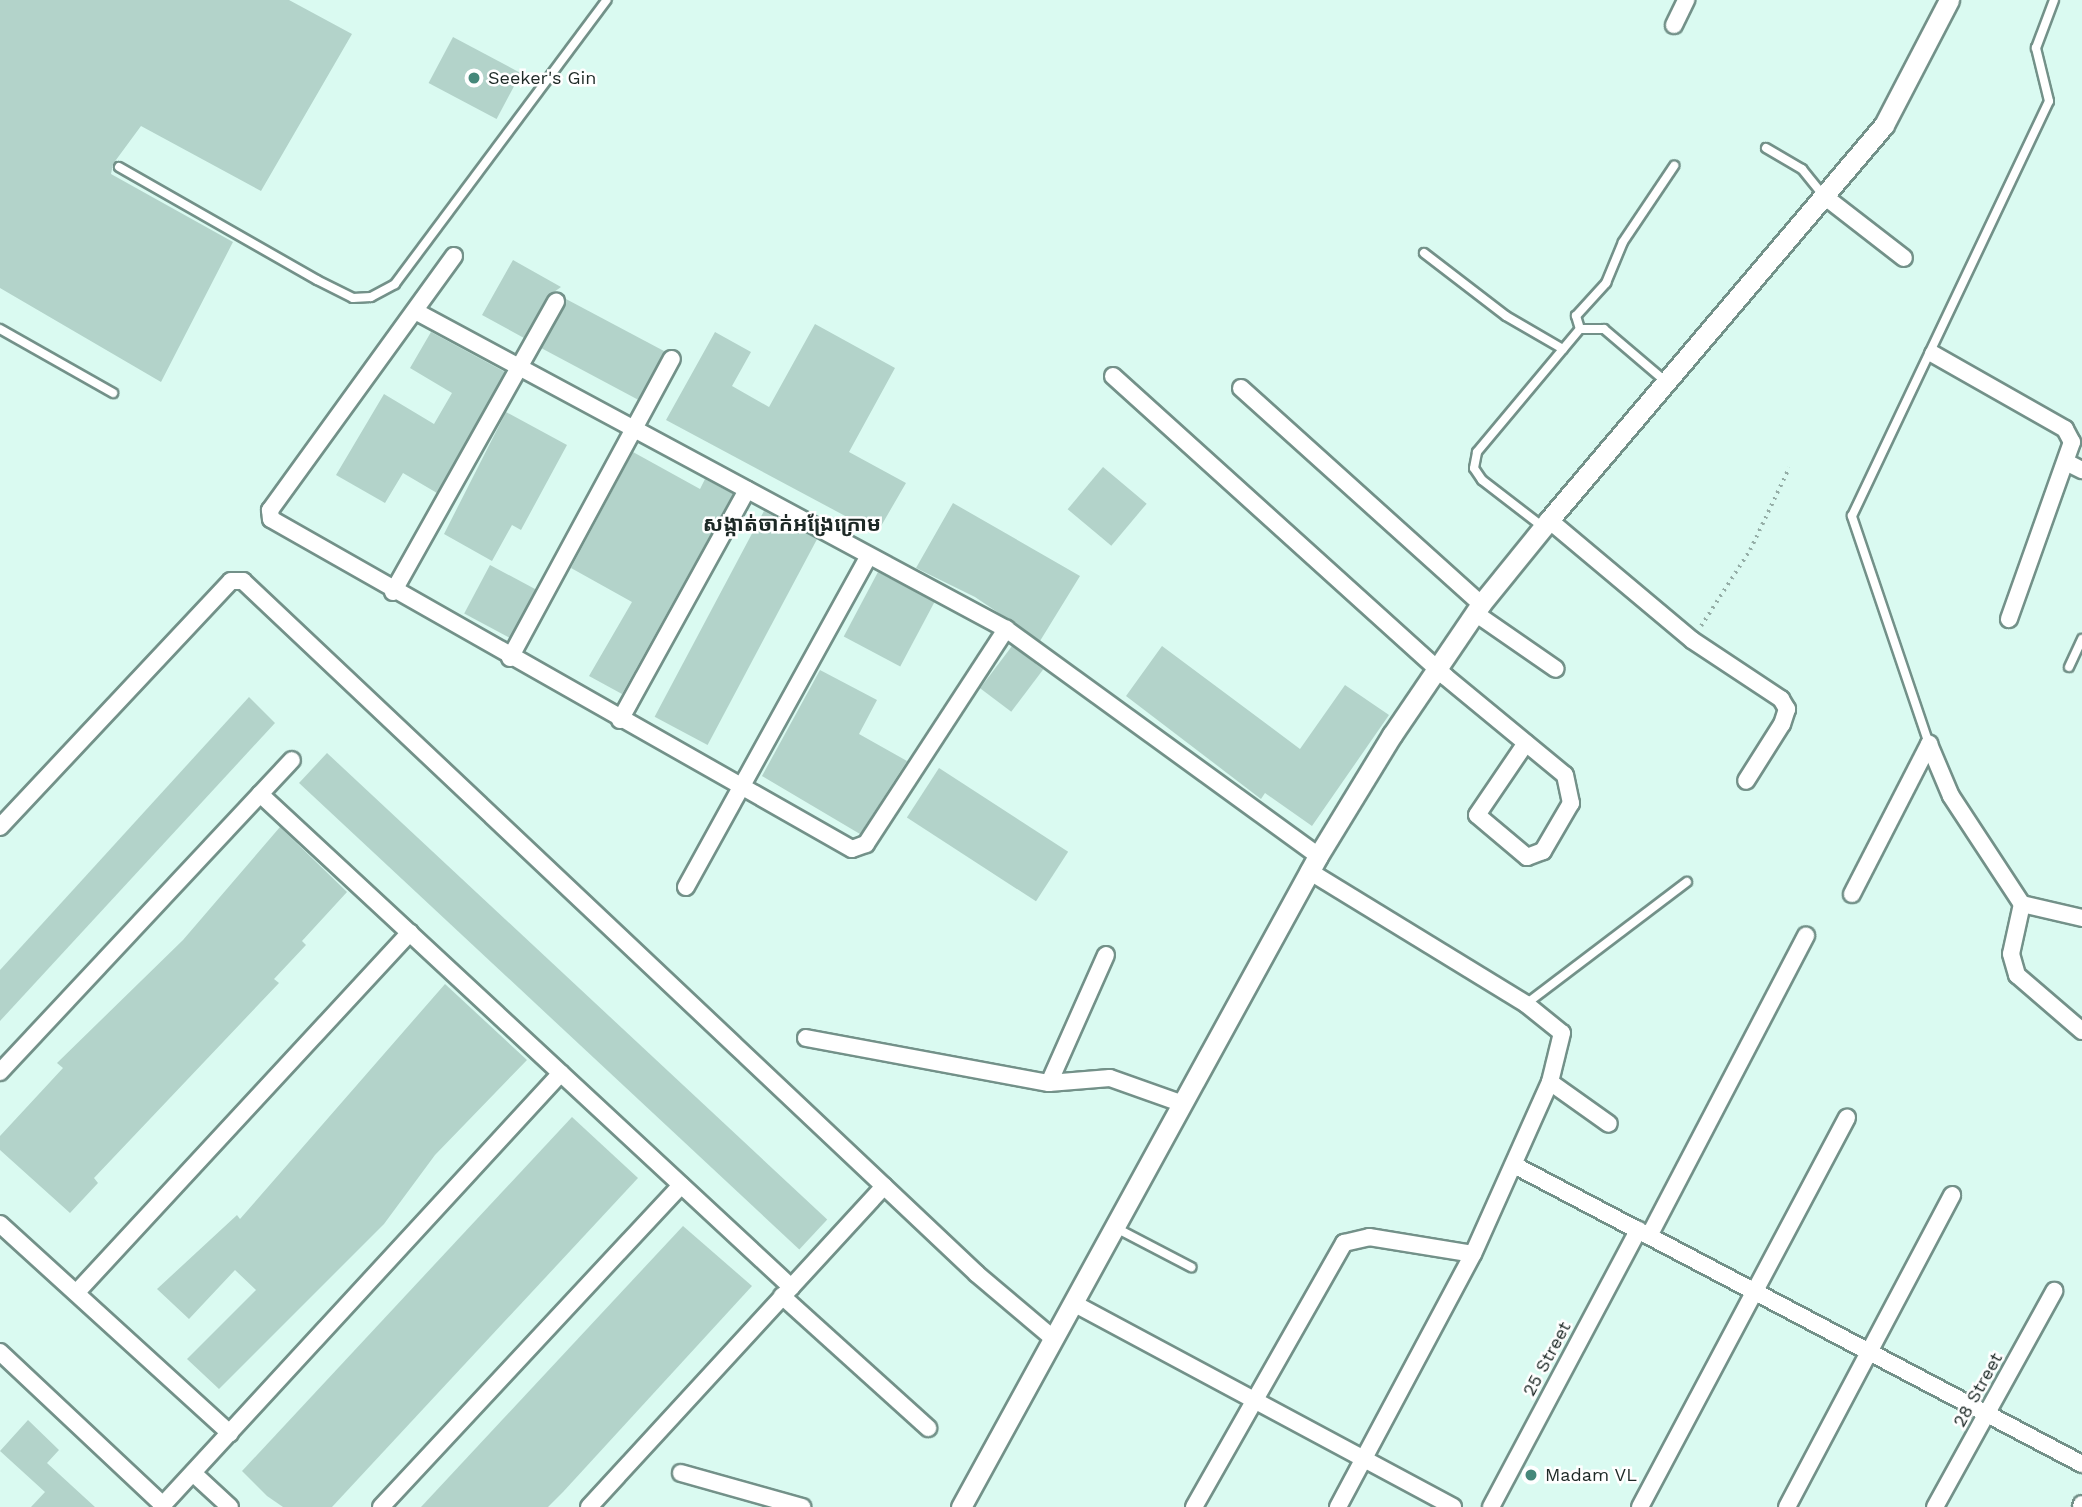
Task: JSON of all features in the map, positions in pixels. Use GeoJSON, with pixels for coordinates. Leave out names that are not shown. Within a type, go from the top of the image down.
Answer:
{"type":"FeatureCollection","features":[{"type":"Feature","properties":{"kind":"street"},"geometry":{"type":"LineString","coordinates":[[1674,25],[1686,0]]}},
{"type":"Feature","properties":{"kind":"street"},"geometry":{"type":"LineString","coordinates":[[961,1507],[1075,1304],[1313,864],[1438,667],[1478,608],[1546,523],[1884,125],[1949,0]]}},
{"type":"Feature","properties":{"kind":"street"},"geometry":{"type":"LineString","coordinates":[[1824,196],[1904,258]]}},
{"type":"Feature","properties":{"kind":"street"},"geometry":{"type":"LineString","coordinates":[[454,256],[270,510],[271,519],[393,592],[741,788],[859,849],[1006,629]]}},
{"type":"Feature","properties":{"kind":"street"},"geometry":{"type":"LineString","coordinates":[[393,592],[522,369],[556,302]]}},
{"type":"Feature","properties":{"kind":"street"},"geometry":{"type":"LineString","coordinates":[[415,311],[1006,629],[1313,864],[1526,1004],[1562,1033],[1550,1082],[1473,1255],[1338,1507]]}},
{"type":"Feature","properties":{"kind":"street"},"geometry":{"type":"LineString","coordinates":[[1933,354],[2065,429],[2073,442],[2009,619]]}},
{"type":"Feature","properties":{"kind":"street"},"geometry":{"type":"LineString","coordinates":[[510,658],[636,430],[671,359]]}},
{"type":"Feature","properties":{"kind":"street"},"geometry":{"type":"LineString","coordinates":[[1113,376],[1438,667],[1565,775],[1571,803],[1544,851],[1527,857],[1477,815],[1525,743]]}},
{"type":"Feature","properties":{"kind":"street"},"geometry":{"type":"LineString","coordinates":[[1241,388],[1478,608],[1556,669]]}},
{"type":"Feature","properties":{"kind":"street"},"geometry":{"type":"LineString","coordinates":[[2066,462],[2082,470]]}},
{"type":"Feature","properties":{"kind":"street"},"geometry":{"type":"LineString","coordinates":[[620,720],[747,490]]}},
{"type":"Feature","properties":{"kind":"street"},"geometry":{"type":"LineString","coordinates":[[1546,523],[1692,640],[1787,709],[1746,781]]}},
{"type":"Feature","properties":{"kind":"street"},"geometry":{"type":"LineString","coordinates":[[686,887],[869,556]]}},
{"type":"Feature","properties":{"kind":"street"},"geometry":{"type":"LineString","coordinates":[[0,827],[230,581],[243,580],[884,1186],[1054,1339]]}},
{"type":"Feature","properties":{"kind":"street"},"geometry":{"type":"LineString","coordinates":[[1852,894],[1929,744]]}},
{"type":"Feature","properties":{"kind":"street"},"geometry":{"type":"LineString","coordinates":[[1929,744],[1951,796],[2022,904],[2082,918]]}},
{"type":"Feature","properties":{"kind":"street"},"geometry":{"type":"LineString","coordinates":[[0,1072],[292,760]]}},
{"type":"Feature","properties":{"kind":"street"},"geometry":{"type":"LineString","coordinates":[[260,794],[681,1185],[928,1428]]}},
{"type":"Feature","properties":{"kind":"street"},"geometry":{"type":"LineString","coordinates":[[2022,904],[2011,954],[2017,975],[2082,1031]]}},
{"type":"Feature","properties":{"kind":"street"},"geometry":{"type":"LineString","coordinates":[[77,1292],[410,933]]}},
{"type":"Feature","properties":{"kind":"street","name":"25 Street"},"geometry":{"type":"LineString","coordinates":[[1490,1507],[1806,936]]}},
{"type":"Feature","properties":{"kind":"street"},"geometry":{"type":"LineString","coordinates":[[1049,1083],[1106,955]]}},
{"type":"Feature","properties":{"kind":"street"},"geometry":{"type":"LineString","coordinates":[[806,1038],[1049,1083],[1099,1076],[1183,1104]]}},
{"type":"Feature","properties":{"kind":"street"},"geometry":{"type":"LineString","coordinates":[[0,1352],[162,1506],[561,1073]]}},
{"type":"Feature","properties":{"kind":"street"},"geometry":{"type":"LineString","coordinates":[[1550,1082],[1609,1124]]}},
{"type":"Feature","properties":{"kind":"street"},"geometry":{"type":"LineString","coordinates":[[1640,1507],[1847,1118]]}},
{"type":"Feature","properties":{"kind":"street"},"geometry":{"type":"LineString","coordinates":[[1514,1165],[2082,1464]]}},
{"type":"Feature","properties":{"kind":"street"},"geometry":{"type":"LineString","coordinates":[[381,1507],[681,1185]]}},
{"type":"Feature","properties":{"kind":"street"},"geometry":{"type":"LineString","coordinates":[[589,1507],[884,1186]]}},
{"type":"Feature","properties":{"kind":"street"},"geometry":{"type":"LineString","coordinates":[[1787,1507],[1952,1195]]}},
{"type":"Feature","properties":{"kind":"street"},"geometry":{"type":"LineString","coordinates":[[0,1224],[230,1433]]}},
{"type":"Feature","properties":{"kind":"street"},"geometry":{"type":"LineString","coordinates":[[1194,1507],[1252,1398],[1344,1242],[1369,1237],[1473,1255]]}},
{"type":"Feature","properties":{"kind":"street","name":"28 Street"},"geometry":{"type":"LineString","coordinates":[[1935,1507],[2054,1292]]}},
{"type":"Feature","properties":{"kind":"street"},"geometry":{"type":"LineString","coordinates":[[1075,1304],[1453,1507]]}},
{"type":"Feature","properties":{"kind":"street"},"geometry":{"type":"LineString","coordinates":[[0,1378],[12,1365]]}},
{"type":"Feature","properties":{"kind":"street"},"geometry":{"type":"LineString","coordinates":[[193,1473],[230,1507]]}},
{"type":"Feature","properties":{"kind":"street"},"geometry":{"type":"LineString","coordinates":[[681,1473],[802,1507]]}},
{"type":"Feature","properties":{"kind":"lane"},"geometry":{"type":"LineString","coordinates":[[118,167],[317,280],[353,298],[371,297],[395,284],[607,0]]}},
{"type":"Feature","properties":{"kind":"lane"},"geometry":{"type":"LineString","coordinates":[[1929,744],[1852,516],[1933,354],[2049,101],[2036,48],[2054,0]]}},
{"type":"Feature","properties":{"kind":"lane"},"geometry":{"type":"LineString","coordinates":[[1766,148],[1802,169],[1824,196]]}},
{"type":"Feature","properties":{"kind":"lane"},"geometry":{"type":"LineString","coordinates":[[1580,329],[1576,316],[1606,283],[1623,242],[1674,166]]}},
{"type":"Feature","properties":{"kind":"lane"},"geometry":{"type":"LineString","coordinates":[[1424,253],[1506,316],[1563,349]]}},
{"type":"Feature","properties":{"kind":"lane"},"geometry":{"type":"LineString","coordinates":[[0,329],[113,393]]}},
{"type":"Feature","properties":{"kind":"lane"},"geometry":{"type":"LineString","coordinates":[[1546,523],[1474,468],[1477,452],[1563,349],[1580,329],[1604,329],[1665,381]]}},
{"type":"Feature","properties":{"kind":"lane"},"geometry":{"type":"LineString","coordinates":[[2070,667],[2082,639]]}},
{"type":"Feature","properties":{"kind":"lane"},"geometry":{"type":"LineString","coordinates":[[1526,1004],[1687,881]]}},
{"type":"Feature","properties":{"kind":"lane"},"geometry":{"type":"LineString","coordinates":[[1116,1228],[1191,1267]]}},
{"type":"Feature","properties":{"kind":"path"},"geometry":{"type":"LineString","coordinates":[[1692,640],[1750,550],[1789,468]]}},
{"type":"Feature","properties":{"kind":"building"},"geometry":{"type":"Polygon","coordinates":[[[0,0],[289,0],[352,34],[261,191],[141,126],[113,164],[111,174],[233,242],[161,382],[0,288],[0,0]]]}},
{"type":"Feature","properties":{"kind":"building","name":"Seeker's Gin"},"geometry":{"type":"Polygon","coordinates":[[[453,37],[521,73],[497,119],[429,83],[453,37]]]}},
{"type":"Feature","properties":{"kind":"building"},"geometry":{"type":"Polygon","coordinates":[[[513,260],[561,287],[547,297],[524,338],[482,315],[513,260]]]}},
{"type":"Feature","properties":{"kind":"building"},"geometry":{"type":"Polygon","coordinates":[[[566,299],[665,352],[639,400],[540,348],[566,299]]]}},
{"type":"Feature","properties":{"kind":"building"},"geometry":{"type":"Polygon","coordinates":[[[815,324],[895,368],[849,452],[906,483],[877,533],[666,420],[715,332],[751,352],[732,386],[769,407],[815,324]]]}},
{"type":"Feature","properties":{"kind":"building"},"geometry":{"type":"Polygon","coordinates":[[[431,332],[505,372],[437,493],[403,473],[385,503],[336,475],[384,394],[434,424],[452,393],[410,368],[431,332]]]}},
{"type":"Feature","properties":{"kind":"building"},"geometry":{"type":"Polygon","coordinates":[[[506,412],[567,445],[521,530],[512,525],[492,561],[444,534],[506,412]]]}},
{"type":"Feature","properties":{"kind":"building"},"geometry":{"type":"Polygon","coordinates":[[[633,452],[700,489],[705,479],[733,494],[622,694],[589,676],[632,602],[571,568],[633,452]]]}},
{"type":"Feature","properties":{"kind":"building"},"geometry":{"type":"Polygon","coordinates":[[[1103,467],[1147,504],[1111,546],[1068,509],[1103,467]]]}},
{"type":"Feature","properties":{"kind":"building"},"geometry":{"type":"Polygon","coordinates":[[[953,503],[1080,576],[1040,641],[975,597],[916,568],[953,503]]]}},
{"type":"Feature","properties":{"kind":"building"},"geometry":{"type":"Polygon","coordinates":[[[764,511],[817,539],[708,745],[655,717],[764,511]]]}},
{"type":"Feature","properties":{"kind":"building"},"geometry":{"type":"Polygon","coordinates":[[[490,565],[536,589],[510,638],[464,614],[490,565]]]}},
{"type":"Feature","properties":{"kind":"building"},"geometry":{"type":"Polygon","coordinates":[[[878,572],[935,602],[900,667],[844,636],[878,572]]]}},
{"type":"Feature","properties":{"kind":"building"},"geometry":{"type":"Polygon","coordinates":[[[1012,646],[1043,669],[1011,712],[980,688],[1012,646]]]}},
{"type":"Feature","properties":{"kind":"building"},"geometry":{"type":"Polygon","coordinates":[[[1162,646],[1300,749],[1345,685],[1389,715],[1312,826],[1265,793],[1261,799],[1126,696],[1162,646]]]}},
{"type":"Feature","properties":{"kind":"building"},"geometry":{"type":"Polygon","coordinates":[[[820,670],[877,700],[859,734],[907,761],[860,834],[762,776],[820,670]]]}},
{"type":"Feature","properties":{"kind":"building"},"geometry":{"type":"Polygon","coordinates":[[[249,697],[275,723],[0,1021],[0,970],[249,697]]]}},
{"type":"Feature","properties":{"kind":"building"},"geometry":{"type":"Polygon","coordinates":[[[327,753],[827,1219],[799,1249],[299,783],[327,753]]]}},
{"type":"Feature","properties":{"kind":"building"},"geometry":{"type":"Polygon","coordinates":[[[939,768],[1068,852],[1036,901],[907,817],[939,768]]]}},
{"type":"Feature","properties":{"kind":"building"},"geometry":{"type":"Polygon","coordinates":[[[280,827],[347,892],[302,941],[306,945],[274,979],[279,983],[94,1178],[98,1183],[70,1213],[0,1150],[0,1136],[63,1068],[57,1063],[183,940],[280,827]]]}},
{"type":"Feature","properties":{"kind":"building"},"geometry":{"type":"Polygon","coordinates":[[[445,984],[527,1060],[435,1155],[384,1224],[219,1389],[187,1359],[256,1290],[235,1270],[189,1319],[157,1289],[237,1215],[240,1219],[445,984]]]}},
{"type":"Feature","properties":{"kind":"building"},"geometry":{"type":"Polygon","coordinates":[[[572,1117],[638,1178],[332,1507],[283,1507],[267,1496],[242,1471],[572,1117]]]}},
{"type":"Feature","properties":{"kind":"building"},"geometry":{"type":"Polygon","coordinates":[[[683,1226],[752,1286],[563,1492],[548,1507],[421,1507],[683,1226]]]}},
{"type":"Feature","properties":{"kind":"building"},"geometry":{"type":"Polygon","coordinates":[[[28,1420],[59,1450],[47,1463],[95,1507],[31,1507],[45,1492],[0,1451],[28,1420]]]}},
{"type":"Feature","properties":{"kind":"place","name":"Seeker's Gin"},"geometry":{"type":"Point","coordinates":[474,78]}},
{"type":"Feature","properties":{"kind":"place","name":"Madam VL"},"geometry":{"type":"Point","coordinates":[1531,1475]}},
{"type":"Feature","properties":{"kind":"district","name":"សង្កាត់ចាក់អង្រែក្រោម"},"geometry":{"type":"Point","coordinates":[792,524]}}]}
